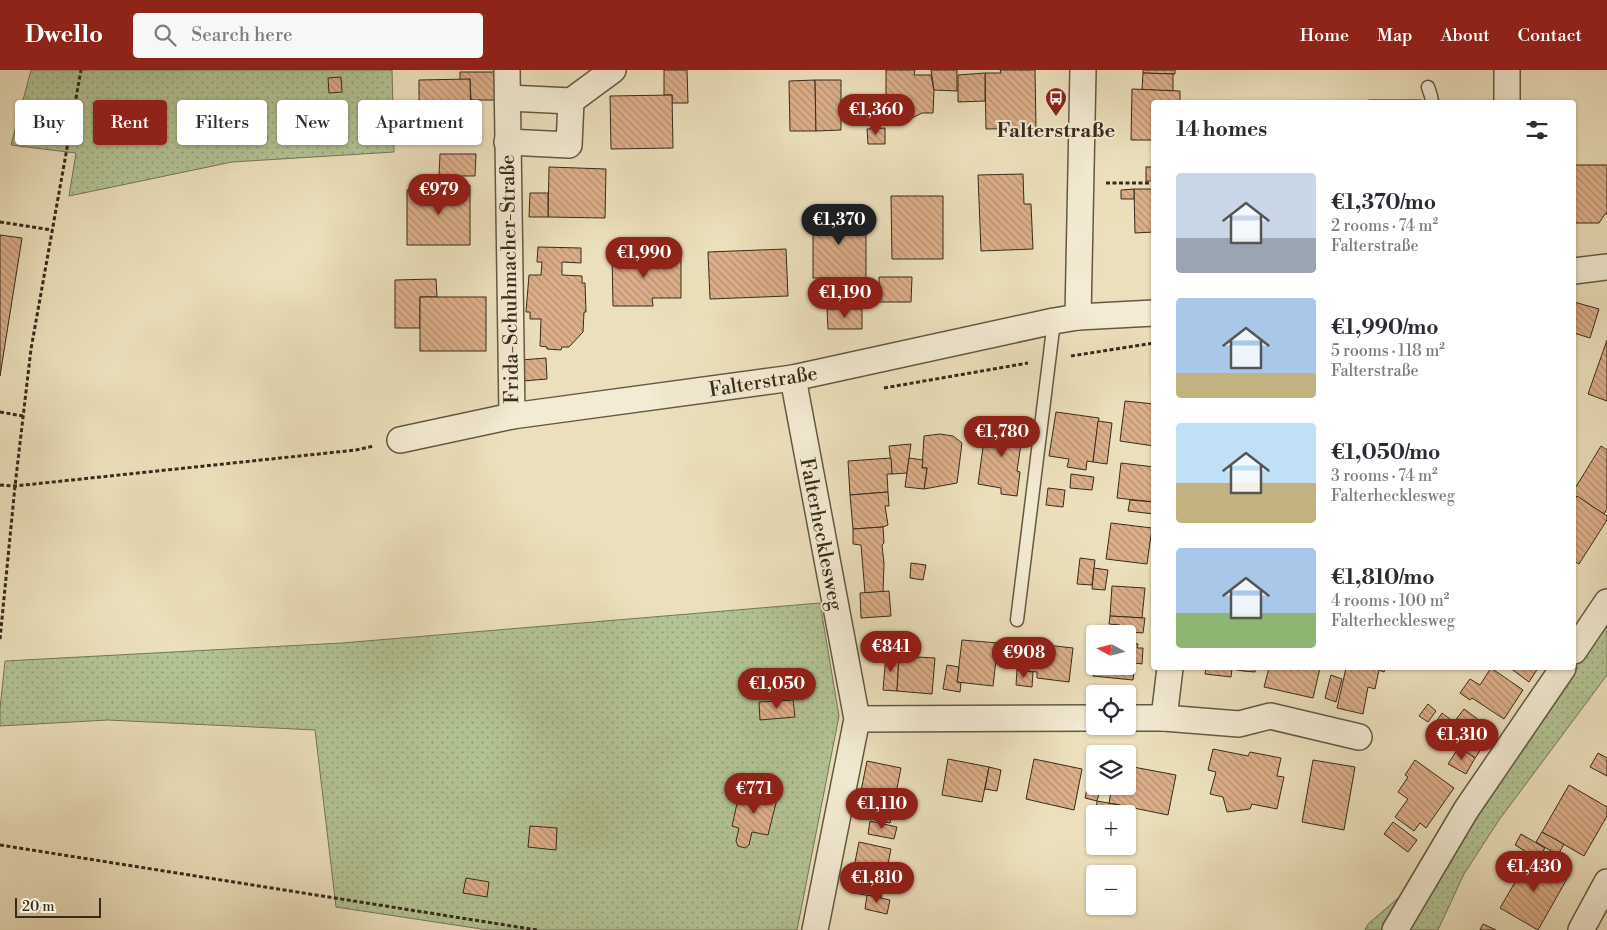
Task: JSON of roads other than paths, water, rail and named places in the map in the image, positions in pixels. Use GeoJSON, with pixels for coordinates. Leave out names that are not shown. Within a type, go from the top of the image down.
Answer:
{"type":"FeatureCollection","features":[{"type":"Feature","properties":{"kind":"street","name":"Frida-Schuhmacher-Straße"},"geometry":{"type":"LineString","coordinates":[[507,70],[512,416]]}},
{"type":"Feature","properties":{"kind":"street"},"geometry":{"type":"LineString","coordinates":[[508,98],[571,101],[613,70]]}},
{"type":"Feature","properties":{"kind":"street"},"geometry":{"type":"LineString","coordinates":[[1066,319],[1081,183],[1083,70]]}},
{"type":"Feature","properties":{"kind":"street"},"geometry":{"type":"LineString","coordinates":[[1507,70],[1507,100]]}},
{"type":"Feature","properties":{"kind":"street","name":"Frida-Schuhmacher-Straße"},"geometry":{"type":"LineString","coordinates":[[507,142],[570,145],[571,101]]}},
{"type":"Feature","properties":{"kind":"street"},"geometry":{"type":"LineString","coordinates":[[1576,270],[1607,267]]}},
{"type":"Feature","properties":{"kind":"street","name":"Falterstraße"},"geometry":{"type":"LineString","coordinates":[[400,440],[512,416],[793,378],[1066,319],[1151,313]]}},
{"type":"Feature","properties":{"kind":"street","name":"Falterhecklesweg"},"geometry":{"type":"LineString","coordinates":[[793,378],[857,719],[814,930]]}},
{"type":"Feature","properties":{"kind":"street"},"geometry":{"type":"LineString","coordinates":[[1576,648],[1607,602]]}},
{"type":"Feature","properties":{"kind":"street"},"geometry":{"type":"LineString","coordinates":[[1164,718],[1170,670]]}},
{"type":"Feature","properties":{"kind":"street"},"geometry":{"type":"LineString","coordinates":[[1394,930],[1466,810],[1562,670]]}},
{"type":"Feature","properties":{"kind":"street"},"geometry":{"type":"LineString","coordinates":[[1136,718],[1164,718],[1239,724],[1270,716],[1359,737]]}},
{"type":"Feature","properties":{"kind":"street"},"geometry":{"type":"LineString","coordinates":[[857,719],[1086,718]]}},
{"type":"Feature","properties":{"kind":"street"},"geometry":{"type":"LineString","coordinates":[[1581,930],[1607,882]]}},
{"type":"Feature","properties":{"kind":"lane"},"geometry":{"type":"LineString","coordinates":[[1428,87],[1432,100]]}},
{"type":"Feature","properties":{"kind":"lane"},"geometry":{"type":"LineString","coordinates":[[1017,620],[1050,360],[1066,319]]}},
{"type":"Feature","properties":{"kind":"place","name":"Falterstraße"},"geometry":{"type":"Point","coordinates":[1056,117]}}]}
